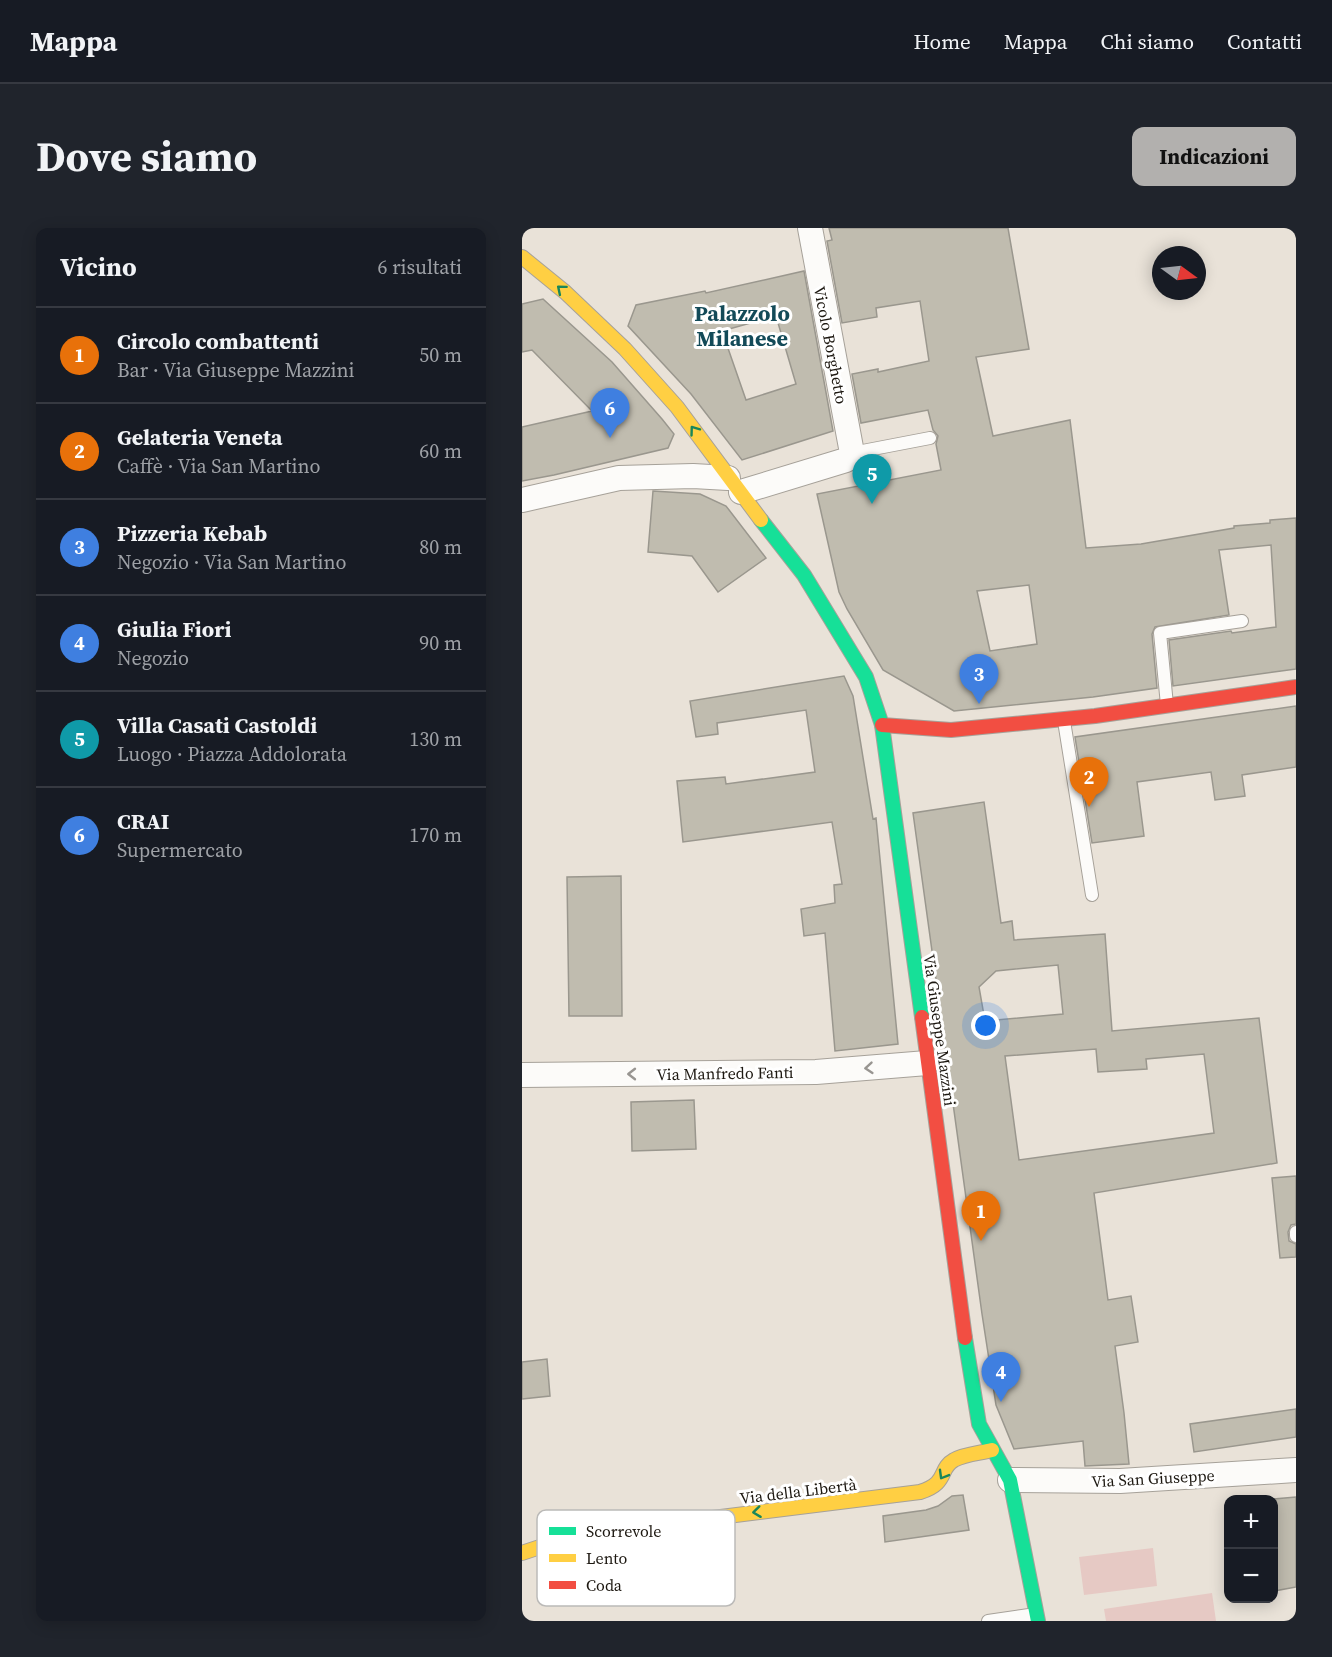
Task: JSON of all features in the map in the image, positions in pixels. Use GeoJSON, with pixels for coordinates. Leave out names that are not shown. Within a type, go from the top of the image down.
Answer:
{"type":"FeatureCollection","features":[{"type":"Feature","properties":{"kind":"street","name":"Vicolo Borghetto"},"geometry":{"type":"LineString","coordinates":[[810,228],[849,457]]}},
{"type":"Feature","properties":{"kind":"street","name":"Via Giuseppe Mazzini"},"geometry":{"type":"LineString","coordinates":[[522,257],[565,292],[625,349],[677,407],[804,575],[867,677],[882,725],[972,1390],[979,1424],[1010,1480],[1038,1617]]}},
{"type":"Feature","properties":{"kind":"street"},"geometry":{"type":"LineString","coordinates":[[522,500],[619,478],[693,476],[735,485],[849,457]]}},
{"type":"Feature","properties":{"kind":"street"},"geometry":{"type":"LineString","coordinates":[[882,725],[951,730],[1064,720],[1296,687]]}},
{"type":"Feature","properties":{"kind":"street","name":"Via Manfredo Fanti"},"geometry":{"type":"LineString","coordinates":[[522,1075],[816,1072],[927,1063]]}},
{"type":"Feature","properties":{"kind":"street","name":"Via della Libertà"},"geometry":{"type":"LineString","coordinates":[[735,1515],[920,1492],[934,1488],[954,1460],[992,1450]]}},
{"type":"Feature","properties":{"kind":"street","name":"Via San Giuseppe"},"geometry":{"type":"LineString","coordinates":[[1010,1480],[1120,1481],[1296,1470]]}},
{"type":"Feature","properties":{"kind":"street","name":"Via della Libertà"},"geometry":{"type":"LineString","coordinates":[[522,1553],[537,1548]]}},
{"type":"Feature","properties":{"kind":"lane"},"geometry":{"type":"LineString","coordinates":[[849,457],[930,438]]}},
{"type":"Feature","properties":{"kind":"lane"},"geometry":{"type":"LineString","coordinates":[[1167,706],[1160,633],[1242,621]]}},
{"type":"Feature","properties":{"kind":"lane"},"geometry":{"type":"LineString","coordinates":[[1064,720],[1092,895]]}},
{"type":"Feature","properties":{"kind":"lane"},"geometry":{"type":"LineString","coordinates":[[988,1621],[1038,1617]]}},
{"type":"Feature","properties":{"kind":"shaded area"},"geometry":{"type":"Polygon","coordinates":[[[1153,1548],[1157,1586],[1084,1595],[1079,1557],[1153,1548]]]}},
{"type":"Feature","properties":{"kind":"shaded area"},"geometry":{"type":"Polygon","coordinates":[[[1212,1593],[1216,1621],[1106,1621],[1104,1609],[1212,1593]]]}},
{"type":"Feature","properties":{"kind":"building"},"geometry":{"type":"Polygon","coordinates":[[[829,228],[1008,228],[1029,349],[976,357],[993,436],[1070,420],[1086,548],[1141,544],[1234,528],[1234,526],[1296,518],[1296,669],[1173,686],[1169,640],[1276,627],[1271,545],[1219,550],[1229,615],[1155,627],[1152,634],[1157,688],[954,711],[883,670],[839,592],[817,494],[941,470],[936,444],[938,436],[933,430],[928,410],[861,423],[852,374],[878,369],[878,372],[929,361],[920,301],[876,308],[877,317],[842,323],[827,241],[832,240],[829,228]],[[1029,585],[977,591],[990,651],[1037,644],[1029,585]]]}},
{"type":"Feature","properties":{"kind":"building"},"geometry":{"type":"Polygon","coordinates":[[[804,271],[833,431],[742,460],[691,394],[628,326],[636,305],[705,291],[706,293],[804,271]],[[776,316],[722,331],[746,400],[796,384],[776,316]]]}},
{"type":"Feature","properties":{"kind":"building"},"geometry":{"type":"Polygon","coordinates":[[[543,299],[612,362],[662,419],[674,434],[668,448],[522,481],[522,427],[592,411],[532,350],[522,352],[522,304],[543,299]]]}},
{"type":"Feature","properties":{"kind":"building"},"geometry":{"type":"Polygon","coordinates":[[[653,491],[700,494],[726,506],[766,558],[718,592],[692,556],[648,552],[653,491]]]}},
{"type":"Feature","properties":{"kind":"building"},"geometry":{"type":"Polygon","coordinates":[[[844,676],[853,696],[873,819],[876,818],[898,1044],[835,1051],[825,933],[804,936],[801,909],[835,903],[834,885],[842,884],[832,822],[683,842],[677,781],[725,777],[726,784],[815,772],[806,710],[717,723],[718,734],[696,737],[690,701],[844,676]]]}},
{"type":"Feature","properties":{"kind":"building"},"geometry":{"type":"Polygon","coordinates":[[[1296,706],[1296,767],[1242,775],[1245,796],[1215,800],[1211,772],[1137,782],[1144,836],[1092,843],[1075,737],[1296,706]]]}},
{"type":"Feature","properties":{"kind":"building"},"geometry":{"type":"Polygon","coordinates":[[[984,802],[1001,923],[1012,921],[1014,940],[1105,934],[1112,1031],[1259,1018],[1277,1163],[1094,1193],[1108,1300],[1131,1296],[1138,1342],[1115,1346],[1129,1464],[1085,1466],[1083,1441],[1014,1449],[996,1405],[913,813],[984,802]],[[1058,965],[996,971],[979,987],[985,1021],[1063,1014],[1058,965]],[[1096,1049],[1005,1056],[1019,1160],[1214,1133],[1204,1054],[1146,1059],[1147,1069],[1098,1072],[1096,1049]]]}},
{"type":"Feature","properties":{"kind":"building"},"geometry":{"type":"Polygon","coordinates":[[[621,876],[622,1016],[569,1016],[567,877],[621,876]]]}},
{"type":"Feature","properties":{"kind":"building"},"geometry":{"type":"Polygon","coordinates":[[[694,1100],[696,1149],[632,1151],[631,1102],[694,1100]]]}},
{"type":"Feature","properties":{"kind":"building"},"geometry":{"type":"Polygon","coordinates":[[[1296,1176],[1296,1224],[1291,1225],[1288,1232],[1289,1241],[1296,1244],[1296,1257],[1280,1258],[1272,1178],[1296,1176]]]}},
{"type":"Feature","properties":{"kind":"building"},"geometry":{"type":"Polygon","coordinates":[[[547,1359],[550,1396],[522,1399],[522,1362],[547,1359]]]}},
{"type":"Feature","properties":{"kind":"building"},"geometry":{"type":"Polygon","coordinates":[[[1296,1409],[1296,1437],[1194,1452],[1190,1424],[1296,1409]]]}},
{"type":"Feature","properties":{"kind":"building"},"geometry":{"type":"Polygon","coordinates":[[[963,1495],[969,1530],[885,1542],[883,1516],[926,1510],[938,1506],[952,1496],[963,1495]]]}},
{"type":"Feature","properties":{"kind":"building"},"geometry":{"type":"Polygon","coordinates":[[[1296,1497],[1296,1587],[1278,1590],[1278,1549],[1278,1499],[1296,1497]]]}},
{"type":"Feature","properties":{"kind":"traffic: fast"},"geometry":{"type":"LineString","coordinates":[[761,520],[804,575],[866,677],[882,725],[922,1017]]}},
{"type":"Feature","properties":{"kind":"traffic: fast"},"geometry":{"type":"LineString","coordinates":[[965,1338],[979,1424],[1010,1480],[1038,1621]]}},
{"type":"Feature","properties":{"kind":"traffic: slow"},"geometry":{"type":"LineString","coordinates":[[522,257],[565,292],[625,349],[677,407],[761,520]]}},
{"type":"Feature","properties":{"kind":"traffic: slow"},"geometry":{"type":"LineString","coordinates":[[735,1515],[920,1492],[935,1484],[954,1460],[992,1450]]}},
{"type":"Feature","properties":{"kind":"traffic: slow"},"geometry":{"type":"LineString","coordinates":[[522,1553],[537,1548]]}},
{"type":"Feature","properties":{"kind":"traffic: jam"},"geometry":{"type":"LineString","coordinates":[[882,725],[951,730],[1095,716],[1296,687]]}},
{"type":"Feature","properties":{"kind":"traffic: jam"},"geometry":{"type":"LineString","coordinates":[[922,1017],[965,1338]]}},
{"type":"Feature","properties":{"kind":"place","name":"CRAI"},"geometry":{"type":"Point","coordinates":[610,438]}},
{"type":"Feature","properties":{"kind":"place","name":"Villa Casati Castoldi"},"geometry":{"type":"Point","coordinates":[872,504]}},
{"type":"Feature","properties":{"kind":"place","name":"Pizzeria Kebab"},"geometry":{"type":"Point","coordinates":[979,704]}},
{"type":"Feature","properties":{"kind":"place","name":"Gelateria Veneta"},"geometry":{"type":"Point","coordinates":[1089,807]}},
{"type":"Feature","properties":{"kind":"place","name":"Circolo combattenti"},"geometry":{"type":"Point","coordinates":[981,1241]}},
{"type":"Feature","properties":{"kind":"place","name":"Giulia Fiori"},"geometry":{"type":"Point","coordinates":[1001,1402]}},
{"type":"Feature","properties":{"kind":"district","name":"Palazzolo Milanese"},"geometry":{"type":"Point","coordinates":[742,326]}}]}
